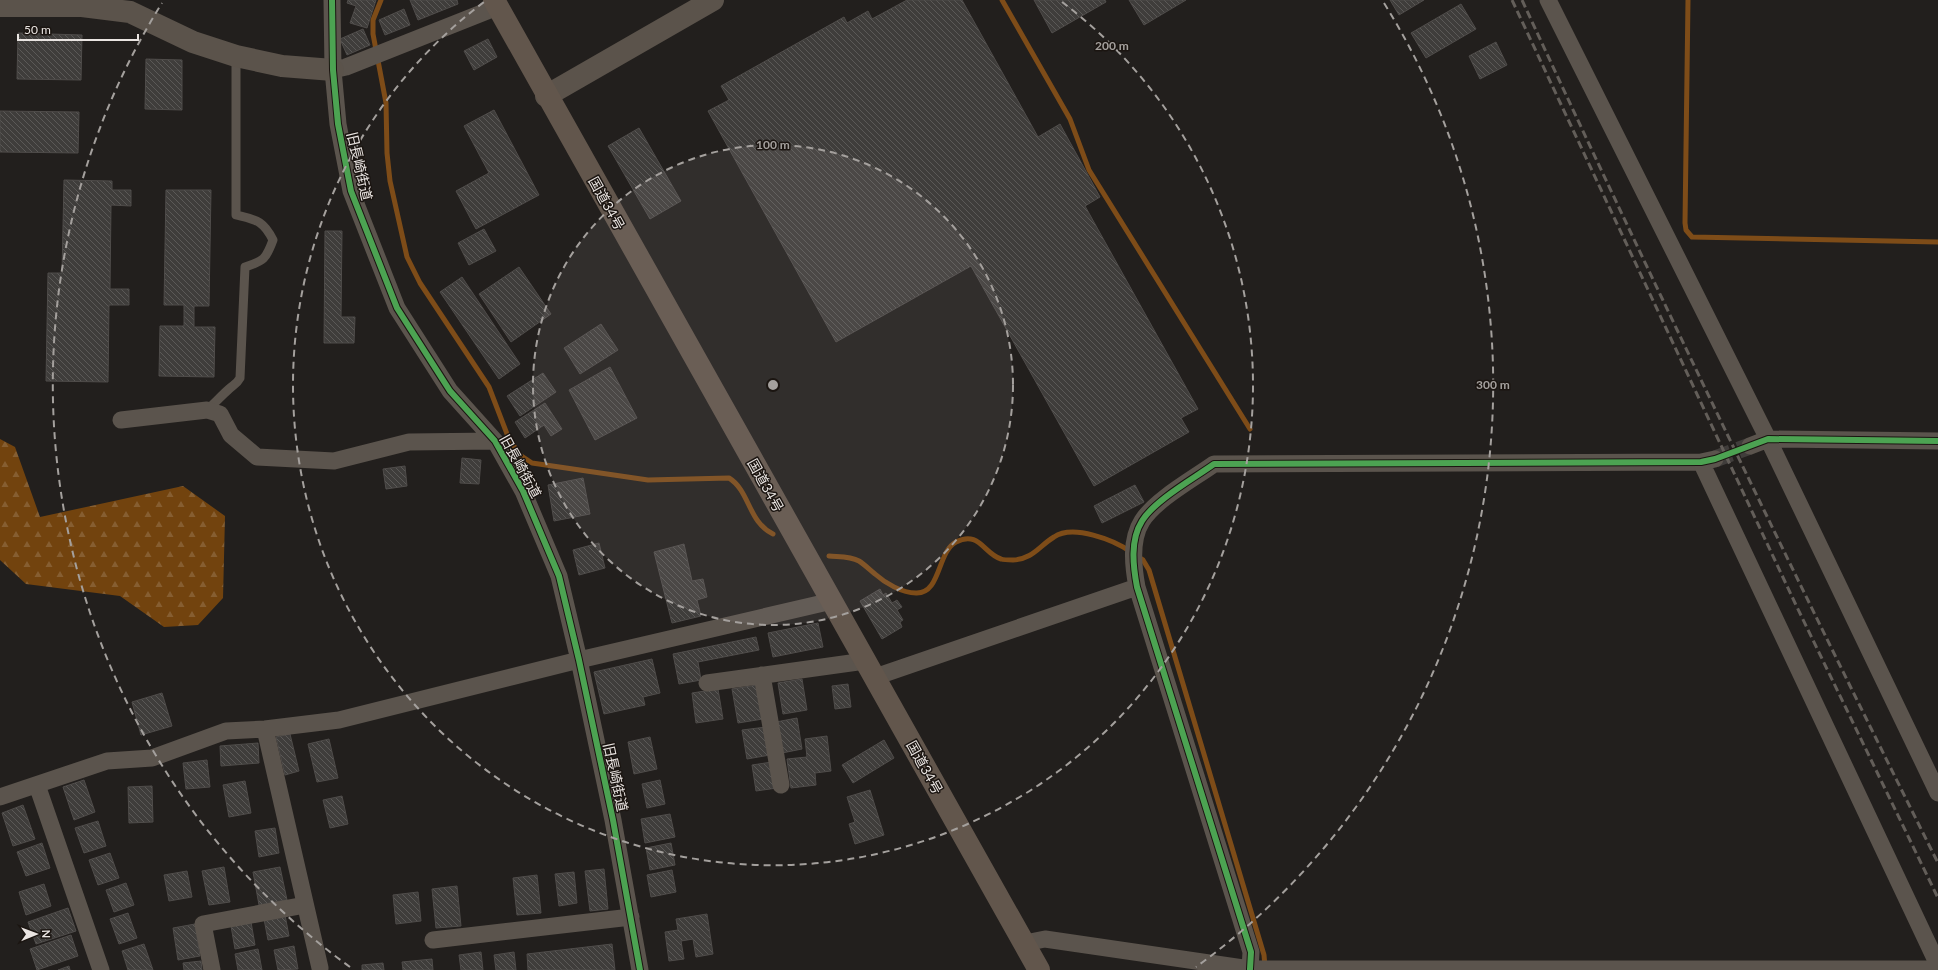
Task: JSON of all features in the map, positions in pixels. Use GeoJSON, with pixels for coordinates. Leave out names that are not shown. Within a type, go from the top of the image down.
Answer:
{"type":"FeatureCollection","features":[{"type":"Feature","properties":{"kind":"highway","name":"国道34号"},"geometry":{"type":"LineString","coordinates":[[496,3],[546,96],[1039,970]]}},
{"type":"Feature","properties":{"kind":"street","name":"旧長崎街道"},"geometry":{"type":"LineString","coordinates":[[332,0],[333,70],[338,124],[351,191],[397,308],[450,391],[495,441],[523,491],[559,576],[579,660],[613,820],[640,970]]}},
{"type":"Feature","properties":{"kind":"street"},"geometry":{"type":"LineString","coordinates":[[546,96],[713,0]]}},
{"type":"Feature","properties":{"kind":"street"},"geometry":{"type":"LineString","coordinates":[[1548,0],[1768,439],[1938,793]]}},
{"type":"Feature","properties":{"kind":"street"},"geometry":{"type":"LineString","coordinates":[[0,6],[82,6],[130,12],[193,42],[236,56],[282,66],[333,70],[346,68],[388,51],[496,3]]}},
{"type":"Feature","properties":{"kind":"street"},"geometry":{"type":"LineString","coordinates":[[121,420],[207,410],[220,414],[231,435],[257,457],[334,461],[409,442],[495,441]]}},
{"type":"Feature","properties":{"kind":"street"},"geometry":{"type":"LineString","coordinates":[[1750,446],[1768,439],[1938,441]]}},
{"type":"Feature","properties":{"kind":"street"},"geometry":{"type":"LineString","coordinates":[[1250,969],[1251,952],[1137,587],[1133,564],[1135,542],[1141,522],[1154,506],[1214,464],[1708,460],[1938,965]]}},
{"type":"Feature","properties":{"kind":"street"},"geometry":{"type":"LineString","coordinates":[[707,683],[762,675],[870,669],[1137,587]]}},
{"type":"Feature","properties":{"kind":"street"},"geometry":{"type":"LineString","coordinates":[[0,797],[107,762],[152,758],[226,731],[265,729],[339,720],[579,660],[832,601]]}},
{"type":"Feature","properties":{"kind":"street"},"geometry":{"type":"LineString","coordinates":[[762,675],[781,785]]}},
{"type":"Feature","properties":{"kind":"street"},"geometry":{"type":"LineString","coordinates":[[265,729],[320,968]]}},
{"type":"Feature","properties":{"kind":"street"},"geometry":{"type":"LineString","coordinates":[[37,785],[101,970]]}},
{"type":"Feature","properties":{"kind":"street"},"geometry":{"type":"LineString","coordinates":[[212,970],[203,924],[305,905]]}},
{"type":"Feature","properties":{"kind":"street"},"geometry":{"type":"LineString","coordinates":[[433,940],[631,917]]}},
{"type":"Feature","properties":{"kind":"street"},"geometry":{"type":"LineString","coordinates":[[1024,943],[1046,939],[1250,969],[1938,969]]}},
{"type":"Feature","properties":{"kind":"lane"},"geometry":{"type":"LineString","coordinates":[[207,410],[223,396],[229,388],[236,384],[240,378],[245,267],[257,263],[267,255],[273,240],[267,227],[254,219],[236,215],[236,56]]}},
{"type":"Feature","properties":{"kind":"green space"},"geometry":{"type":"Polygon","coordinates":[[[0,439],[15,447],[40,517],[183,486],[225,516],[223,598],[198,625],[164,627],[120,596],[26,584],[0,560],[0,439]]]}},
{"type":"Feature","properties":{"kind":"building"},"geometry":{"type":"Polygon","coordinates":[[[348,0],[376,0],[367,28],[350,23],[356,6],[347,3],[348,0]]]}},
{"type":"Feature","properties":{"kind":"building"},"geometry":{"type":"Polygon","coordinates":[[[410,0],[457,0],[458,4],[418,20],[410,0]]]}},
{"type":"Feature","properties":{"kind":"building"},"geometry":{"type":"Polygon","coordinates":[[[907,0],[962,0],[1038,137],[1060,124],[1100,197],[1085,206],[1198,409],[1181,418],[1189,432],[1094,486],[971,266],[836,342],[708,111],[729,100],[721,86],[844,17],[847,23],[868,11],[872,19],[907,0]]]}},
{"type":"Feature","properties":{"kind":"building"},"geometry":{"type":"Polygon","coordinates":[[[1034,0],[1105,0],[1106,2],[1052,33],[1034,0]]]}},
{"type":"Feature","properties":{"kind":"building"},"geometry":{"type":"Polygon","coordinates":[[[1129,0],[1186,0],[1144,25],[1129,0]]]}},
{"type":"Feature","properties":{"kind":"building"},"geometry":{"type":"Polygon","coordinates":[[[1390,0],[1424,0],[1399,15],[1390,0]]]}},
{"type":"Feature","properties":{"kind":"building"},"geometry":{"type":"Polygon","coordinates":[[[1461,4],[1476,29],[1426,58],[1411,33],[1461,4]]]}},
{"type":"Feature","properties":{"kind":"building"},"geometry":{"type":"Polygon","coordinates":[[[404,9],[410,25],[385,35],[379,20],[404,9]]]}},
{"type":"Feature","properties":{"kind":"building"},"geometry":{"type":"Polygon","coordinates":[[[363,29],[370,45],[347,55],[340,39],[363,29]]]}},
{"type":"Feature","properties":{"kind":"building"},"geometry":{"type":"Polygon","coordinates":[[[18,33],[82,35],[81,80],[17,79],[18,33]]]}},
{"type":"Feature","properties":{"kind":"building"},"geometry":{"type":"Polygon","coordinates":[[[488,39],[497,57],[474,70],[464,51],[488,39]]]}},
{"type":"Feature","properties":{"kind":"building"},"geometry":{"type":"Polygon","coordinates":[[[1496,42],[1507,65],[1480,79],[1469,56],[1496,42]]]}},
{"type":"Feature","properties":{"kind":"building"},"geometry":{"type":"Polygon","coordinates":[[[146,59],[182,60],[182,110],[145,109],[146,59]]]}},
{"type":"Feature","properties":{"kind":"building"},"geometry":{"type":"Polygon","coordinates":[[[494,110],[539,195],[476,229],[456,191],[489,173],[464,126],[494,110]]]}},
{"type":"Feature","properties":{"kind":"building"},"geometry":{"type":"Polygon","coordinates":[[[0,111],[79,112],[78,153],[0,152],[0,111]]]}},
{"type":"Feature","properties":{"kind":"building"},"geometry":{"type":"Polygon","coordinates":[[[639,128],[681,201],[650,219],[608,146],[639,128]]]}},
{"type":"Feature","properties":{"kind":"building"},"geometry":{"type":"Polygon","coordinates":[[[64,180],[112,181],[112,190],[131,190],[131,206],[111,205],[110,289],[129,289],[129,305],[109,305],[108,382],[46,381],[48,273],[62,273],[64,180]]]}},
{"type":"Feature","properties":{"kind":"building"},"geometry":{"type":"Polygon","coordinates":[[[166,190],[211,190],[209,306],[194,306],[194,327],[215,327],[214,377],[159,376],[160,326],[184,326],[184,305],[164,305],[166,190]]]}},
{"type":"Feature","properties":{"kind":"building"},"geometry":{"type":"Polygon","coordinates":[[[484,229],[496,251],[469,265],[458,243],[484,229]]]}},
{"type":"Feature","properties":{"kind":"building"},"geometry":{"type":"Polygon","coordinates":[[[325,231],[342,231],[341,317],[355,317],[354,343],[324,343],[325,231]]]}},
{"type":"Feature","properties":{"kind":"building"},"geometry":{"type":"Polygon","coordinates":[[[519,267],[551,314],[511,342],[479,294],[519,267]]]}},
{"type":"Feature","properties":{"kind":"building"},"geometry":{"type":"Polygon","coordinates":[[[462,277],[520,364],[499,379],[440,292],[462,277]]]}},
{"type":"Feature","properties":{"kind":"building"},"geometry":{"type":"Polygon","coordinates":[[[601,324],[618,350],[580,374],[564,348],[601,324]]]}},
{"type":"Feature","properties":{"kind":"building"},"geometry":{"type":"Polygon","coordinates":[[[610,367],[637,418],[595,440],[569,390],[610,367]]]}},
{"type":"Feature","properties":{"kind":"building"},"geometry":{"type":"Polygon","coordinates":[[[543,373],[556,392],[520,416],[507,396],[543,373]]]}},
{"type":"Feature","properties":{"kind":"building"},"geometry":{"type":"Polygon","coordinates":[[[545,403],[562,429],[551,436],[544,425],[525,438],[515,422],[545,403]]]}},
{"type":"Feature","properties":{"kind":"building"},"geometry":{"type":"Polygon","coordinates":[[[462,458],[481,460],[479,484],[460,483],[462,458]]]}},
{"type":"Feature","properties":{"kind":"building"},"geometry":{"type":"Polygon","coordinates":[[[405,466],[407,486],[386,489],[383,469],[405,466]]]}},
{"type":"Feature","properties":{"kind":"building"},"geometry":{"type":"Polygon","coordinates":[[[583,478],[590,514],[554,521],[548,485],[583,478]]]}},
{"type":"Feature","properties":{"kind":"building"},"geometry":{"type":"Polygon","coordinates":[[[1135,485],[1144,502],[1102,523],[1094,506],[1135,485]]]}},
{"type":"Feature","properties":{"kind":"building"},"geometry":{"type":"Polygon","coordinates":[[[599,543],[605,568],[579,575],[573,550],[599,543]]]}},
{"type":"Feature","properties":{"kind":"building"},"geometry":{"type":"Polygon","coordinates":[[[684,544],[692,581],[703,579],[707,597],[697,600],[701,616],[672,623],[654,552],[684,544]]]}},
{"type":"Feature","properties":{"kind":"building"},"geometry":{"type":"Polygon","coordinates":[[[880,589],[883,595],[886,593],[892,603],[897,600],[902,607],[897,610],[903,620],[900,622],[902,627],[882,639],[860,601],[880,589]]]}},
{"type":"Feature","properties":{"kind":"building"},"geometry":{"type":"Polygon","coordinates":[[[818,623],[823,647],[773,657],[768,633],[818,623]]]}},
{"type":"Feature","properties":{"kind":"building"},"geometry":{"type":"Polygon","coordinates":[[[756,637],[759,650],[698,662],[701,680],[679,684],[673,654],[756,637]]]}},
{"type":"Feature","properties":{"kind":"building"},"geometry":{"type":"Polygon","coordinates":[[[652,659],[660,693],[643,697],[645,705],[604,714],[594,672],[652,659]]]}},
{"type":"Feature","properties":{"kind":"building"},"geometry":{"type":"Polygon","coordinates":[[[802,679],[807,710],[783,714],[778,683],[802,679]]]}},
{"type":"Feature","properties":{"kind":"building"},"geometry":{"type":"Polygon","coordinates":[[[848,684],[851,707],[835,709],[832,686],[848,684]]]}},
{"type":"Feature","properties":{"kind":"building"},"geometry":{"type":"Polygon","coordinates":[[[757,685],[763,719],[738,723],[732,689],[757,685]]]}},
{"type":"Feature","properties":{"kind":"building"},"geometry":{"type":"Polygon","coordinates":[[[718,689],[723,719],[696,723],[692,693],[718,689]]]}},
{"type":"Feature","properties":{"kind":"building"},"geometry":{"type":"Polygon","coordinates":[[[162,693],[172,726],[141,735],[132,702],[162,693]]]}},
{"type":"Feature","properties":{"kind":"building"},"geometry":{"type":"Polygon","coordinates":[[[797,718],[802,749],[782,753],[776,722],[797,718]]]}},
{"type":"Feature","properties":{"kind":"building"},"geometry":{"type":"Polygon","coordinates":[[[766,727],[770,755],[747,759],[742,730],[766,727]]]}},
{"type":"Feature","properties":{"kind":"building"},"geometry":{"type":"Polygon","coordinates":[[[290,734],[299,771],[285,775],[276,737],[290,734]]]}},
{"type":"Feature","properties":{"kind":"building"},"geometry":{"type":"Polygon","coordinates":[[[827,736],[831,771],[815,773],[816,785],[791,788],[787,759],[807,757],[805,739],[827,736]]]}},
{"type":"Feature","properties":{"kind":"building"},"geometry":{"type":"Polygon","coordinates":[[[650,737],[657,769],[634,774],[628,742],[650,737]]]}},
{"type":"Feature","properties":{"kind":"building"},"geometry":{"type":"Polygon","coordinates":[[[329,739],[338,778],[317,782],[308,744],[329,739]]]}},
{"type":"Feature","properties":{"kind":"building"},"geometry":{"type":"Polygon","coordinates":[[[884,740],[894,758],[853,783],[842,765],[884,740]]]}},
{"type":"Feature","properties":{"kind":"building"},"geometry":{"type":"Polygon","coordinates":[[[258,743],[259,763],[221,766],[220,746],[258,743]]]}},
{"type":"Feature","properties":{"kind":"building"},"geometry":{"type":"Polygon","coordinates":[[[207,760],[210,787],[186,789],[183,763],[207,760]]]}},
{"type":"Feature","properties":{"kind":"building"},"geometry":{"type":"Polygon","coordinates":[[[772,762],[777,788],[756,791],[752,765],[772,762]]]}},
{"type":"Feature","properties":{"kind":"building"},"geometry":{"type":"Polygon","coordinates":[[[84,780],[95,812],[74,820],[63,787],[84,780]]]}},
{"type":"Feature","properties":{"kind":"building"},"geometry":{"type":"Polygon","coordinates":[[[660,780],[665,804],[647,808],[642,784],[660,780]]]}},
{"type":"Feature","properties":{"kind":"building"},"geometry":{"type":"Polygon","coordinates":[[[245,781],[251,813],[229,817],[223,785],[245,781]]]}},
{"type":"Feature","properties":{"kind":"building"},"geometry":{"type":"Polygon","coordinates":[[[152,786],[153,822],[129,823],[128,787],[152,786]]]}},
{"type":"Feature","properties":{"kind":"building"},"geometry":{"type":"Polygon","coordinates":[[[870,790],[884,835],[855,844],[849,824],[855,822],[847,797],[870,790]]]}},
{"type":"Feature","properties":{"kind":"building"},"geometry":{"type":"Polygon","coordinates":[[[342,796],[348,824],[330,828],[323,800],[342,796]]]}},
{"type":"Feature","properties":{"kind":"building"},"geometry":{"type":"Polygon","coordinates":[[[23,805],[35,839],[13,846],[2,813],[23,805]]]}},
{"type":"Feature","properties":{"kind":"building"},"geometry":{"type":"Polygon","coordinates":[[[670,814],[675,837],[645,843],[641,819],[670,814]]]}},
{"type":"Feature","properties":{"kind":"building"},"geometry":{"type":"Polygon","coordinates":[[[98,821],[106,846],[84,853],[75,828],[98,821]]]}},
{"type":"Feature","properties":{"kind":"building"},"geometry":{"type":"Polygon","coordinates":[[[275,828],[279,853],[259,857],[255,831],[275,828]]]}},
{"type":"Feature","properties":{"kind":"building"},"geometry":{"type":"Polygon","coordinates":[[[42,843],[50,868],[26,876],[17,852],[42,843]]]}},
{"type":"Feature","properties":{"kind":"building"},"geometry":{"type":"Polygon","coordinates":[[[671,843],[675,865],[650,870],[646,848],[671,843]]]}},
{"type":"Feature","properties":{"kind":"building"},"geometry":{"type":"Polygon","coordinates":[[[110,853],[119,878],[98,885],[89,860],[110,853]]]}},
{"type":"Feature","properties":{"kind":"building"},"geometry":{"type":"Polygon","coordinates":[[[224,867],[230,902],[209,905],[202,871],[224,867]]]}},
{"type":"Feature","properties":{"kind":"building"},"geometry":{"type":"Polygon","coordinates":[[[280,867],[287,900],[259,905],[253,872],[280,867]]]}},
{"type":"Feature","properties":{"kind":"building"},"geometry":{"type":"Polygon","coordinates":[[[604,869],[608,909],[590,911],[585,871],[604,869]]]}},
{"type":"Feature","properties":{"kind":"building"},"geometry":{"type":"Polygon","coordinates":[[[672,870],[676,892],[651,897],[647,875],[672,870]]]}},
{"type":"Feature","properties":{"kind":"building"},"geometry":{"type":"Polygon","coordinates":[[[187,871],[192,897],[169,901],[164,875],[187,871]]]}},
{"type":"Feature","properties":{"kind":"building"},"geometry":{"type":"Polygon","coordinates":[[[574,872],[577,903],[559,906],[555,874],[574,872]]]}},
{"type":"Feature","properties":{"kind":"building"},"geometry":{"type":"Polygon","coordinates":[[[537,875],[541,913],[517,915],[513,878],[537,875]]]}},
{"type":"Feature","properties":{"kind":"building"},"geometry":{"type":"Polygon","coordinates":[[[126,883],[134,905],[114,912],[106,890],[126,883]]]}},
{"type":"Feature","properties":{"kind":"building"},"geometry":{"type":"Polygon","coordinates":[[[44,884],[51,906],[26,915],[19,892],[44,884]]]}},
{"type":"Feature","properties":{"kind":"building"},"geometry":{"type":"Polygon","coordinates":[[[457,886],[461,926],[436,928],[432,889],[457,886]]]}},
{"type":"Feature","properties":{"kind":"building"},"geometry":{"type":"Polygon","coordinates":[[[418,892],[421,921],[396,924],[393,895],[418,892]]]}},
{"type":"Feature","properties":{"kind":"building"},"geometry":{"type":"Polygon","coordinates":[[[68,908],[76,931],[36,944],[28,922],[68,908]]]}},
{"type":"Feature","properties":{"kind":"building"},"geometry":{"type":"Polygon","coordinates":[[[128,913],[137,938],[119,944],[110,919],[128,913]]]}},
{"type":"Feature","properties":{"kind":"building"},"geometry":{"type":"Polygon","coordinates":[[[707,914],[713,954],[696,957],[693,939],[681,941],[684,959],[669,961],[665,932],[678,930],[676,919],[707,914]]]}},
{"type":"Feature","properties":{"kind":"building"},"geometry":{"type":"Polygon","coordinates":[[[285,915],[289,936],[268,940],[264,919],[285,915]]]}},
{"type":"Feature","properties":{"kind":"building"},"geometry":{"type":"Polygon","coordinates":[[[251,922],[255,945],[235,949],[231,926],[251,922]]]}},
{"type":"Feature","properties":{"kind":"building"},"geometry":{"type":"Polygon","coordinates":[[[195,924],[200,956],[178,960],[173,928],[195,924]]]}},
{"type":"Feature","properties":{"kind":"building"},"geometry":{"type":"Polygon","coordinates":[[[71,935],[78,956],[37,970],[30,949],[71,935]]]}},
{"type":"Feature","properties":{"kind":"building"},"geometry":{"type":"Polygon","coordinates":[[[144,944],[153,970],[128,970],[122,951],[144,944]]]}},
{"type":"Feature","properties":{"kind":"building"},"geometry":{"type":"Polygon","coordinates":[[[612,944],[615,970],[528,970],[527,954],[612,944]]]}},
{"type":"Feature","properties":{"kind":"building"},"geometry":{"type":"Polygon","coordinates":[[[294,946],[298,969],[278,970],[274,950],[294,946]]]}},
{"type":"Feature","properties":{"kind":"building"},"geometry":{"type":"Polygon","coordinates":[[[258,949],[262,970],[238,970],[235,954],[258,949]]]}},
{"type":"Feature","properties":{"kind":"building"},"geometry":{"type":"Polygon","coordinates":[[[481,952],[483,970],[461,970],[459,955],[481,952]]]}},
{"type":"Feature","properties":{"kind":"building"},"geometry":{"type":"Polygon","coordinates":[[[514,952],[516,970],[496,970],[494,955],[514,952]]]}},
{"type":"Feature","properties":{"kind":"building"},"geometry":{"type":"Polygon","coordinates":[[[432,959],[433,970],[403,970],[402,962],[432,959]]]}},
{"type":"Feature","properties":{"kind":"building"},"geometry":{"type":"Polygon","coordinates":[[[201,961],[202,970],[184,970],[183,963],[201,961]]]}},
{"type":"Feature","properties":{"kind":"building"},"geometry":{"type":"Polygon","coordinates":[[[383,963],[384,970],[362,970],[362,965],[383,963]]]}},
{"type":"Feature","properties":{"kind":"building"},"geometry":{"type":"Polygon","coordinates":[[[69,966],[70,970],[58,970],[69,966]]]}},
{"type":"Feature","properties":{"kind":"waterway"},"geometry":{"type":"LineString","coordinates":[[381,0],[373,20],[373,34],[386,103],[387,153],[390,181],[407,257],[420,283],[489,387],[509,439],[520,455],[532,463],[648,480],[729,478],[741,491],[759,522],[765,529],[773,534]]}},
{"type":"Feature","properties":{"kind":"waterway"},"geometry":{"type":"LineString","coordinates":[[1002,0],[1070,119],[1089,170],[1250,429]]}},
{"type":"Feature","properties":{"kind":"waterway"},"geometry":{"type":"LineString","coordinates":[[1688,0],[1685,223],[1686,230],[1692,237],[1938,242]]}},
{"type":"Feature","properties":{"kind":"waterway"},"geometry":{"type":"LineString","coordinates":[[829,556],[855,559],[889,584],[905,591],[916,593],[924,592],[930,587],[935,580],[945,554],[956,542],[964,539],[976,541],[990,553],[1005,560],[1020,559],[1031,555],[1054,537],[1062,533],[1072,532],[1093,535],[1124,547],[1131,552]]}},
{"type":"Feature","properties":{"kind":"waterway"},"geometry":{"type":"LineString","coordinates":[[1138,557],[1143,560],[1149,570],[1264,955],[1265,967]]}},
{"type":"Feature","properties":{"kind":"tunnel"},"geometry":{"type":"LineString","coordinates":[[1715,459],[1750,446]]}},
{"type":"Feature","properties":{"kind":"railway"},"geometry":{"type":"LineString","coordinates":[[1512,0],[1795,603],[1938,898]]}},
{"type":"Feature","properties":{"kind":"railway"},"geometry":{"type":"LineString","coordinates":[[1522,0],[1623,217],[1727,433],[1938,863]]}},
{"type":"Feature","properties":{"kind":"cycle path"},"geometry":{"type":"LineString","coordinates":[[332,0],[333,70],[338,124],[351,191],[397,308],[450,391],[495,441],[523,491],[559,576],[579,660],[613,820],[640,970]]}},
{"type":"Feature","properties":{"kind":"cycle path"},"geometry":{"type":"LineString","coordinates":[[1250,969],[1251,952],[1137,587],[1134,570],[1134,545],[1138,528],[1148,513],[1165,498],[1214,464],[1701,462],[1715,459],[1768,439],[1938,441]]}}]}
